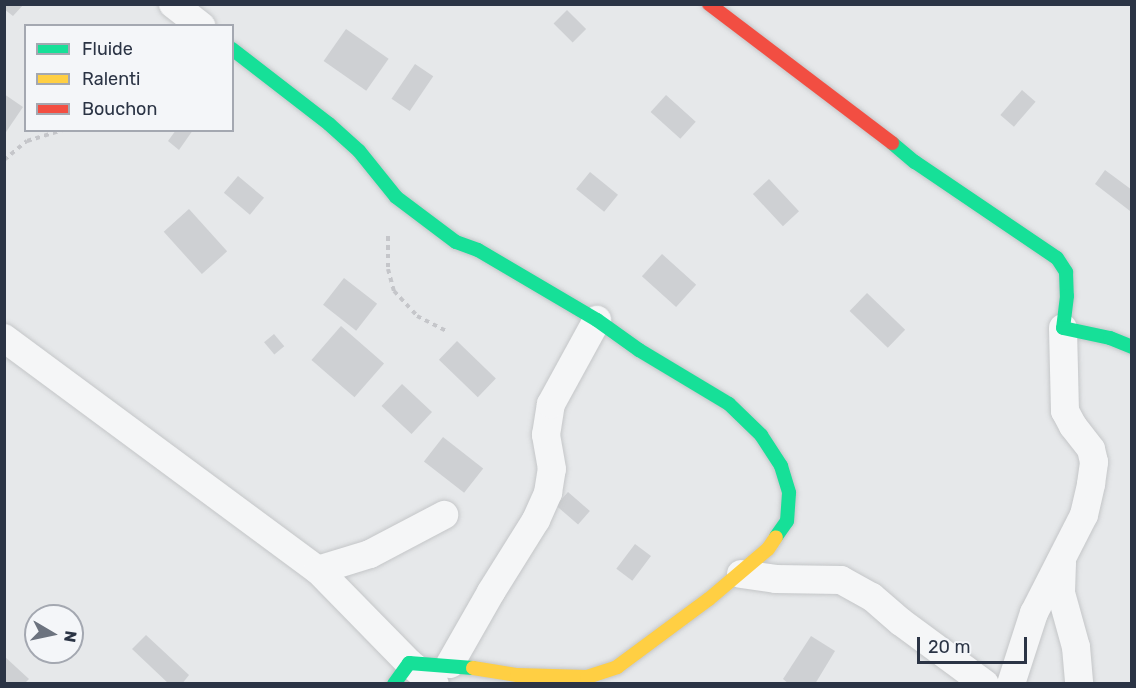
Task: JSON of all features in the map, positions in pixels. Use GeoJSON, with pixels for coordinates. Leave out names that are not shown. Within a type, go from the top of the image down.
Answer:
{"type":"FeatureCollection","features":[{"type":"Feature","properties":{"kind":"street"},"geometry":{"type":"LineString","coordinates":[[173,4],[198,24]]}},
{"type":"Feature","properties":{"kind":"street"},"geometry":{"type":"LineString","coordinates":[[709,4],[915,162],[1057,258],[1066,272],[1067,296],[1063,328],[1065,411],[1090,449],[1094,462],[1084,515],[1034,613],[1011,684]]}},
{"type":"Feature","properties":{"kind":"street"},"geometry":{"type":"LineString","coordinates":[[4,338],[318,570],[401,673],[442,674],[483,671],[587,677],[621,675],[768,549],[787,521],[789,493],[781,466],[761,435],[729,404],[639,350],[597,320],[478,250],[456,242],[394,195],[359,151],[329,124],[234,51]]}},
{"type":"Feature","properties":{"kind":"street"},"geometry":{"type":"LineString","coordinates":[[442,674],[474,626],[490,592],[536,520],[548,493],[552,469],[546,435],[551,404],[597,320]]}},
{"type":"Feature","properties":{"kind":"street"},"geometry":{"type":"LineString","coordinates":[[1063,328],[1110,338],[1131,347]]}},
{"type":"Feature","properties":{"kind":"street"},"geometry":{"type":"LineString","coordinates":[[318,570],[370,554],[444,515]]}},
{"type":"Feature","properties":{"kind":"street"},"geometry":{"type":"LineString","coordinates":[[1062,561],[1061,593],[1076,647],[1078,684]]}},
{"type":"Feature","properties":{"kind":"street"},"geometry":{"type":"LineString","coordinates":[[741,574],[776,579],[841,580],[872,597],[900,622],[985,684]]}},
{"type":"Feature","properties":{"kind":"street"},"geometry":{"type":"LineString","coordinates":[[474,626],[482,651],[483,671]]}},
{"type":"Feature","properties":{"kind":"path"},"geometry":{"type":"LineString","coordinates":[[4,160],[27,141],[56,132]]}},
{"type":"Feature","properties":{"kind":"path"},"geometry":{"type":"LineString","coordinates":[[394,195],[387,243],[388,269],[394,291],[417,316],[447,331]]}},
{"type":"Feature","properties":{"kind":"building"},"geometry":{"type":"Polygon","coordinates":[[[4,4],[24,4],[13,16],[4,9],[4,4]]]}},
{"type":"Feature","properties":{"kind":"building"},"geometry":{"type":"Polygon","coordinates":[[[567,10],[586,29],[573,43],[554,23],[567,10]]]}},
{"type":"Feature","properties":{"kind":"building"},"geometry":{"type":"Polygon","coordinates":[[[346,29],[389,59],[366,91],[324,61],[346,29]]]}},
{"type":"Feature","properties":{"kind":"building"},"geometry":{"type":"Polygon","coordinates":[[[415,64],[433,76],[410,111],[392,99],[415,64]]]}},
{"type":"Feature","properties":{"kind":"building"},"geometry":{"type":"Polygon","coordinates":[[[1022,90],[1036,102],[1014,127],[1000,115],[1022,90]]]}},
{"type":"Feature","properties":{"kind":"building"},"geometry":{"type":"Polygon","coordinates":[[[4,94],[23,107],[4,135],[4,94]]]}},
{"type":"Feature","properties":{"kind":"building"},"geometry":{"type":"Polygon","coordinates":[[[666,95],[696,122],[680,139],[651,112],[666,95]]]}},
{"type":"Feature","properties":{"kind":"building"},"geometry":{"type":"Polygon","coordinates":[[[175,132],[192,132],[179,150],[168,141],[175,132]]]}},
{"type":"Feature","properties":{"kind":"building"},"geometry":{"type":"Polygon","coordinates":[[[1105,170],[1132,190],[1130,211],[1095,184],[1105,170]]]}},
{"type":"Feature","properties":{"kind":"building"},"geometry":{"type":"Polygon","coordinates":[[[590,172],[618,195],[604,212],[576,189],[590,172]]]}},
{"type":"Feature","properties":{"kind":"building"},"geometry":{"type":"Polygon","coordinates":[[[238,176],[264,198],[250,215],[224,193],[238,176]]]}},
{"type":"Feature","properties":{"kind":"building"},"geometry":{"type":"Polygon","coordinates":[[[769,179],[799,211],[783,226],[753,194],[769,179]]]}},
{"type":"Feature","properties":{"kind":"building"},"geometry":{"type":"Polygon","coordinates":[[[189,209],[227,251],[202,274],[164,232],[189,209]]]}},
{"type":"Feature","properties":{"kind":"building"},"geometry":{"type":"Polygon","coordinates":[[[662,254],[696,285],[676,307],[642,276],[662,254]]]}},
{"type":"Feature","properties":{"kind":"building"},"geometry":{"type":"Polygon","coordinates":[[[344,278],[377,304],[356,331],[323,305],[344,278]]]}},
{"type":"Feature","properties":{"kind":"building"},"geometry":{"type":"Polygon","coordinates":[[[867,293],[905,330],[888,348],[850,311],[867,293]]]}},
{"type":"Feature","properties":{"kind":"building"},"geometry":{"type":"Polygon","coordinates":[[[341,326],[384,363],[354,397],[311,360],[341,326]]]}},
{"type":"Feature","properties":{"kind":"building"},"geometry":{"type":"Polygon","coordinates":[[[274,334],[284,346],[274,355],[264,342],[274,334]]]}},
{"type":"Feature","properties":{"kind":"building"},"geometry":{"type":"Polygon","coordinates":[[[457,341],[496,379],[478,397],[439,360],[457,341]]]}},
{"type":"Feature","properties":{"kind":"building"},"geometry":{"type":"Polygon","coordinates":[[[402,384],[432,412],[412,434],[382,406],[402,384]]]}},
{"type":"Feature","properties":{"kind":"building"},"geometry":{"type":"Polygon","coordinates":[[[443,437],[483,468],[464,493],[424,461],[443,437]]]}},
{"type":"Feature","properties":{"kind":"building"},"geometry":{"type":"Polygon","coordinates":[[[568,492],[590,511],[578,525],[556,506],[568,492]]]}},
{"type":"Feature","properties":{"kind":"building"},"geometry":{"type":"Polygon","coordinates":[[[635,544],[651,556],[632,581],[616,569],[635,544]]]}},
{"type":"Feature","properties":{"kind":"building"},"geometry":{"type":"Polygon","coordinates":[[[146,635],[189,675],[182,684],[169,684],[132,649],[146,635]]]}},
{"type":"Feature","properties":{"kind":"building"},"geometry":{"type":"Polygon","coordinates":[[[811,636],[835,651],[815,684],[789,684],[783,679],[811,636]]]}},
{"type":"Feature","properties":{"kind":"building"},"geometry":{"type":"Polygon","coordinates":[[[4,656],[29,679],[24,684],[4,684],[4,656]]]}},
{"type":"Feature","properties":{"kind":"traffic: fast"},"geometry":{"type":"LineString","coordinates":[[234,51],[329,124],[359,151],[396,197],[456,242],[478,250],[597,320],[639,350],[729,404],[761,435],[781,466],[789,493],[787,521],[776,537]]}},
{"type":"Feature","properties":{"kind":"traffic: fast"},"geometry":{"type":"LineString","coordinates":[[892,143],[915,162],[1057,258],[1066,272],[1067,296],[1063,328],[1110,338],[1132,347]]}},
{"type":"Feature","properties":{"kind":"traffic: fast"},"geometry":{"type":"LineString","coordinates":[[394,684],[409,663],[473,668]]}},
{"type":"Feature","properties":{"kind":"traffic: slow"},"geometry":{"type":"LineString","coordinates":[[473,668],[517,675],[587,677],[617,667],[709,599],[768,549],[776,537]]}},
{"type":"Feature","properties":{"kind":"traffic: jam"},"geometry":{"type":"LineString","coordinates":[[709,4],[892,143]]}}]}
